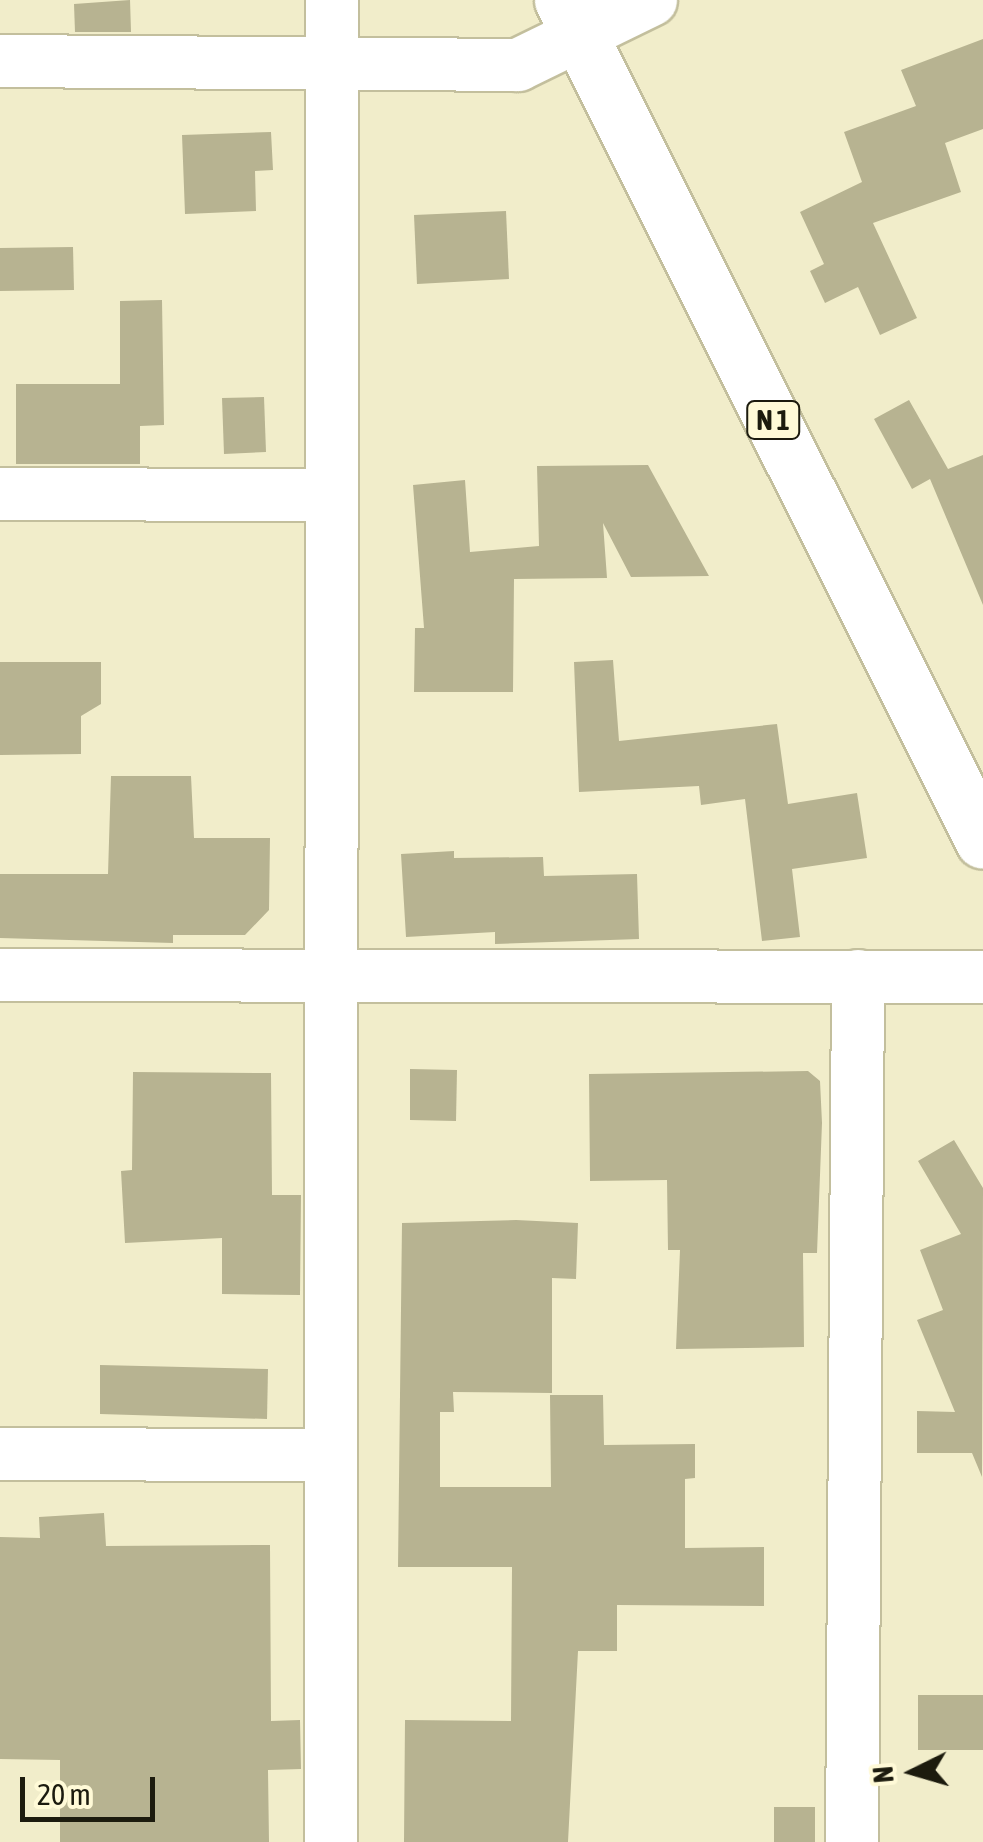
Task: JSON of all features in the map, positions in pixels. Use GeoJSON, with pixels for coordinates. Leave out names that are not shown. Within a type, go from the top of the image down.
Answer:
{"type":"FeatureCollection","features":[{"type":"Feature","properties":{"kind":"highway","name":"N 1"},"geometry":{"type":"LineString","coordinates":[[571,17],[983,841]]}},
{"type":"Feature","properties":{"kind":"street"},"geometry":{"type":"LineString","coordinates":[[331,1842],[332,0]]}},
{"type":"Feature","properties":{"kind":"street"},"geometry":{"type":"LineString","coordinates":[[0,62],[518,65],[571,17],[651,0]]}},
{"type":"Feature","properties":{"kind":"street"},"geometry":{"type":"LineString","coordinates":[[0,494],[332,495]]}},
{"type":"Feature","properties":{"kind":"street"},"geometry":{"type":"LineString","coordinates":[[0,975],[983,976]]}},
{"type":"Feature","properties":{"kind":"street"},"geometry":{"type":"LineString","coordinates":[[852,1842],[858,976]]}},
{"type":"Feature","properties":{"kind":"street"},"geometry":{"type":"LineString","coordinates":[[0,1454],[331,1455]]}},
{"type":"Feature","properties":{"kind":"building"},"geometry":{"type":"Polygon","coordinates":[[[130,0],[131,32],[75,32],[74,4],[130,0]]]}},
{"type":"Feature","properties":{"kind":"building"},"geometry":{"type":"Polygon","coordinates":[[[983,39],[983,129],[945,143],[961,192],[873,223],[917,318],[880,335],[858,287],[825,303],[810,271],[824,264],[800,212],[862,182],[844,132],[916,106],[901,70],[983,39]]]}},
{"type":"Feature","properties":{"kind":"building"},"geometry":{"type":"Polygon","coordinates":[[[271,132],[273,170],[255,171],[256,211],[185,214],[182,135],[271,132]]]}},
{"type":"Feature","properties":{"kind":"building"},"geometry":{"type":"Polygon","coordinates":[[[506,211],[509,279],[417,284],[414,215],[506,211]]]}},
{"type":"Feature","properties":{"kind":"building"},"geometry":{"type":"Polygon","coordinates":[[[73,247],[74,290],[0,291],[0,248],[73,247]]]}},
{"type":"Feature","properties":{"kind":"building"},"geometry":{"type":"Polygon","coordinates":[[[162,300],[164,425],[140,426],[140,464],[16,464],[16,384],[120,384],[120,301],[162,300]]]}},
{"type":"Feature","properties":{"kind":"building"},"geometry":{"type":"Polygon","coordinates":[[[264,397],[266,452],[224,454],[222,398],[264,397]]]}},
{"type":"Feature","properties":{"kind":"building"},"geometry":{"type":"Polygon","coordinates":[[[909,400],[948,469],[983,455],[983,605],[930,479],[912,489],[874,419],[909,400]]]}},
{"type":"Feature","properties":{"kind":"building"},"geometry":{"type":"Polygon","coordinates":[[[648,465],[709,576],[631,577],[603,523],[607,578],[514,579],[513,692],[414,692],[415,628],[424,628],[413,485],[465,480],[470,552],[539,546],[537,466],[648,465]]]}},
{"type":"Feature","properties":{"kind":"building"},"geometry":{"type":"Polygon","coordinates":[[[613,660],[619,741],[777,724],[788,804],[857,793],[867,858],[792,869],[800,937],[762,941],[745,799],[701,805],[699,786],[579,792],[574,662],[613,660]]]}},
{"type":"Feature","properties":{"kind":"building"},"geometry":{"type":"Polygon","coordinates":[[[0,662],[101,662],[101,704],[81,716],[81,754],[0,755],[0,662]]]}},
{"type":"Feature","properties":{"kind":"building"},"geometry":{"type":"Polygon","coordinates":[[[111,776],[191,776],[194,838],[270,838],[269,910],[245,935],[173,935],[173,943],[0,938],[0,874],[108,874],[111,776]]]}},
{"type":"Feature","properties":{"kind":"building"},"geometry":{"type":"Polygon","coordinates":[[[454,851],[454,858],[543,857],[544,876],[637,874],[639,939],[495,944],[495,932],[406,937],[401,854],[454,851]]]}},
{"type":"Feature","properties":{"kind":"building"},"geometry":{"type":"Polygon","coordinates":[[[410,1069],[457,1070],[456,1121],[410,1120],[410,1069]]]}},
{"type":"Feature","properties":{"kind":"building"},"geometry":{"type":"Polygon","coordinates":[[[808,1071],[820,1081],[822,1123],[817,1253],[803,1253],[804,1347],[676,1349],[680,1250],[668,1250],[667,1180],[590,1181],[589,1074],[808,1071]]]}},
{"type":"Feature","properties":{"kind":"building"},"geometry":{"type":"Polygon","coordinates":[[[133,1072],[271,1073],[272,1195],[301,1195],[300,1295],[222,1294],[222,1238],[125,1243],[121,1171],[132,1170],[133,1072]]]}},
{"type":"Feature","properties":{"kind":"building"},"geometry":{"type":"Polygon","coordinates":[[[954,1140],[983,1188],[982,1477],[972,1453],[917,1453],[917,1411],[955,1412],[917,1320],[943,1310],[920,1250],[961,1234],[918,1161],[954,1140]]]}},
{"type":"Feature","properties":{"kind":"building"},"geometry":{"type":"Polygon","coordinates":[[[402,1223],[578,1223],[576,1279],[552,1278],[552,1393],[453,1392],[454,1412],[440,1412],[440,1487],[551,1487],[550,1395],[603,1395],[604,1445],[695,1444],[695,1478],[685,1479],[685,1548],[764,1547],[764,1606],[617,1605],[617,1651],[578,1651],[568,1842],[404,1842],[405,1720],[511,1721],[512,1567],[398,1567],[402,1223]]]}},
{"type":"Feature","properties":{"kind":"building"},"geometry":{"type":"Polygon","coordinates":[[[100,1365],[268,1369],[267,1419],[100,1414],[100,1365]]]}},
{"type":"Feature","properties":{"kind":"building"},"geometry":{"type":"Polygon","coordinates":[[[104,1513],[106,1546],[270,1545],[271,1721],[300,1720],[301,1769],[268,1770],[269,1842],[60,1842],[60,1760],[0,1759],[0,1537],[40,1538],[39,1517],[104,1513]]]}},
{"type":"Feature","properties":{"kind":"building"},"geometry":{"type":"Polygon","coordinates":[[[918,1695],[983,1695],[983,1750],[918,1750],[918,1695]]]}},
{"type":"Feature","properties":{"kind":"building"},"geometry":{"type":"Polygon","coordinates":[[[774,1807],[815,1807],[815,1842],[774,1842],[774,1807]]]}}]}
